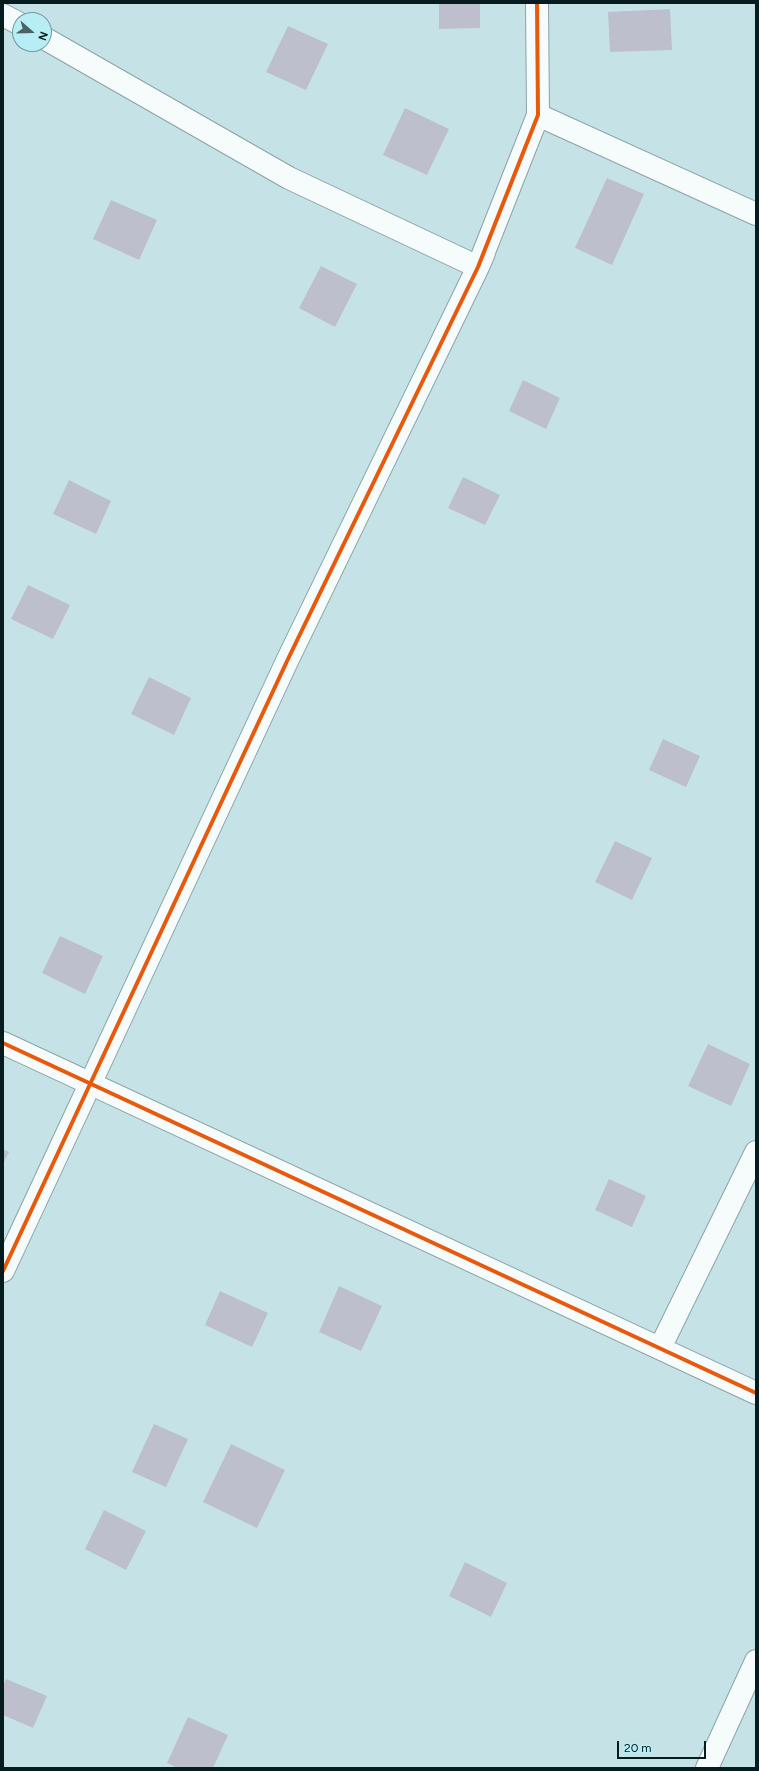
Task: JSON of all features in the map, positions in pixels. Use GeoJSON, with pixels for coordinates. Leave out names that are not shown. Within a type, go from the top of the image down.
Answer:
{"type":"FeatureCollection","features":[{"type":"Feature","properties":{"kind":"street"},"geometry":{"type":"LineString","coordinates":[[3,1271],[288,659],[478,267],[538,115],[537,3]]}},
{"type":"Feature","properties":{"kind":"street"},"geometry":{"type":"LineString","coordinates":[[3,15],[12,20]]}},
{"type":"Feature","properties":{"kind":"street"},"geometry":{"type":"LineString","coordinates":[[52,43],[289,178],[478,267]]}},
{"type":"Feature","properties":{"kind":"street"},"geometry":{"type":"LineString","coordinates":[[538,115],[756,214]]}},
{"type":"Feature","properties":{"kind":"street"},"geometry":{"type":"LineString","coordinates":[[3,1043],[756,1393]]}},
{"type":"Feature","properties":{"kind":"street"},"geometry":{"type":"LineString","coordinates":[[660,1348],[756,1152]]}},
{"type":"Feature","properties":{"kind":"street"},"geometry":{"type":"LineString","coordinates":[[707,1768],[756,1661]]}},
{"type":"Feature","properties":{"kind":"building"},"geometry":{"type":"Polygon","coordinates":[[[439,3],[480,3],[480,28],[439,29],[439,3]]]}},
{"type":"Feature","properties":{"kind":"building"},"geometry":{"type":"Polygon","coordinates":[[[670,9],[672,50],[610,52],[608,12],[670,9]]]}},
{"type":"Feature","properties":{"kind":"building"},"geometry":{"type":"Polygon","coordinates":[[[288,26],[328,44],[306,90],[266,72],[288,26]]]}},
{"type":"Feature","properties":{"kind":"building"},"geometry":{"type":"Polygon","coordinates":[[[405,108],[449,129],[427,175],[383,155],[405,108]]]}},
{"type":"Feature","properties":{"kind":"building"},"geometry":{"type":"Polygon","coordinates":[[[607,178],[644,194],[612,265],[575,248],[607,178]]]}},
{"type":"Feature","properties":{"kind":"building"},"geometry":{"type":"Polygon","coordinates":[[[111,200],[157,220],[139,260],[93,239],[111,200]]]}},
{"type":"Feature","properties":{"kind":"building"},"geometry":{"type":"Polygon","coordinates":[[[321,266],[357,284],[335,327],[299,308],[321,266]]]}},
{"type":"Feature","properties":{"kind":"building"},"geometry":{"type":"Polygon","coordinates":[[[523,380],[560,398],[546,429],[509,411],[523,380]]]}},
{"type":"Feature","properties":{"kind":"building"},"geometry":{"type":"Polygon","coordinates":[[[463,477],[500,495],[485,525],[448,508],[463,477]]]}},
{"type":"Feature","properties":{"kind":"building"},"geometry":{"type":"Polygon","coordinates":[[[69,480],[111,501],[96,534],[53,514],[69,480]]]}},
{"type":"Feature","properties":{"kind":"building"},"geometry":{"type":"Polygon","coordinates":[[[28,585],[70,605],[53,639],[11,619],[28,585]]]}},
{"type":"Feature","properties":{"kind":"building"},"geometry":{"type":"Polygon","coordinates":[[[149,677],[191,698],[174,735],[131,714],[149,677]]]}},
{"type":"Feature","properties":{"kind":"building"},"geometry":{"type":"Polygon","coordinates":[[[663,739],[700,756],[686,787],[649,770],[663,739]]]}},
{"type":"Feature","properties":{"kind":"building"},"geometry":{"type":"Polygon","coordinates":[[[615,841],[652,858],[632,900],[595,882],[615,841]]]}},
{"type":"Feature","properties":{"kind":"building"},"geometry":{"type":"Polygon","coordinates":[[[60,936],[103,956],[85,994],[42,973],[60,936]]]}},
{"type":"Feature","properties":{"kind":"building"},"geometry":{"type":"Polygon","coordinates":[[[708,1044],[750,1064],[731,1106],[688,1086],[708,1044]]]}},
{"type":"Feature","properties":{"kind":"building"},"geometry":{"type":"Polygon","coordinates":[[[3,1149],[9,1152],[3,1164],[3,1149]]]}},
{"type":"Feature","properties":{"kind":"building"},"geometry":{"type":"Polygon","coordinates":[[[609,1179],[646,1196],[632,1227],[595,1210],[609,1179]]]}},
{"type":"Feature","properties":{"kind":"building"},"geometry":{"type":"Polygon","coordinates":[[[339,1286],[382,1306],[361,1351],[319,1332],[339,1286]]]}},
{"type":"Feature","properties":{"kind":"building"},"geometry":{"type":"Polygon","coordinates":[[[220,1291],[268,1313],[252,1347],[205,1325],[220,1291]]]}},
{"type":"Feature","properties":{"kind":"building"},"geometry":{"type":"Polygon","coordinates":[[[154,1424],[188,1439],[166,1487],[132,1472],[154,1424]]]}},
{"type":"Feature","properties":{"kind":"building"},"geometry":{"type":"Polygon","coordinates":[[[231,1444],[285,1470],[257,1528],[203,1502],[231,1444]]]}},
{"type":"Feature","properties":{"kind":"building"},"geometry":{"type":"Polygon","coordinates":[[[104,1510],[146,1531],[126,1570],[85,1549],[104,1510]]]}},
{"type":"Feature","properties":{"kind":"building"},"geometry":{"type":"Polygon","coordinates":[[[465,1562],[507,1583],[491,1617],[449,1596],[465,1562]]]}},
{"type":"Feature","properties":{"kind":"building"},"geometry":{"type":"Polygon","coordinates":[[[6,1679],[47,1696],[33,1728],[3,1715],[3,1687],[6,1679]]]}},
{"type":"Feature","properties":{"kind":"building"},"geometry":{"type":"Polygon","coordinates":[[[188,1717],[228,1735],[213,1768],[178,1768],[167,1763],[188,1717]]]}},
{"type":"Feature","properties":{"kind":"cycle path"},"geometry":{"type":"LineString","coordinates":[[3,1271],[288,659],[478,267],[538,115],[537,3]]}},
{"type":"Feature","properties":{"kind":"cycle path"},"geometry":{"type":"LineString","coordinates":[[3,1043],[756,1393]]}}]}
